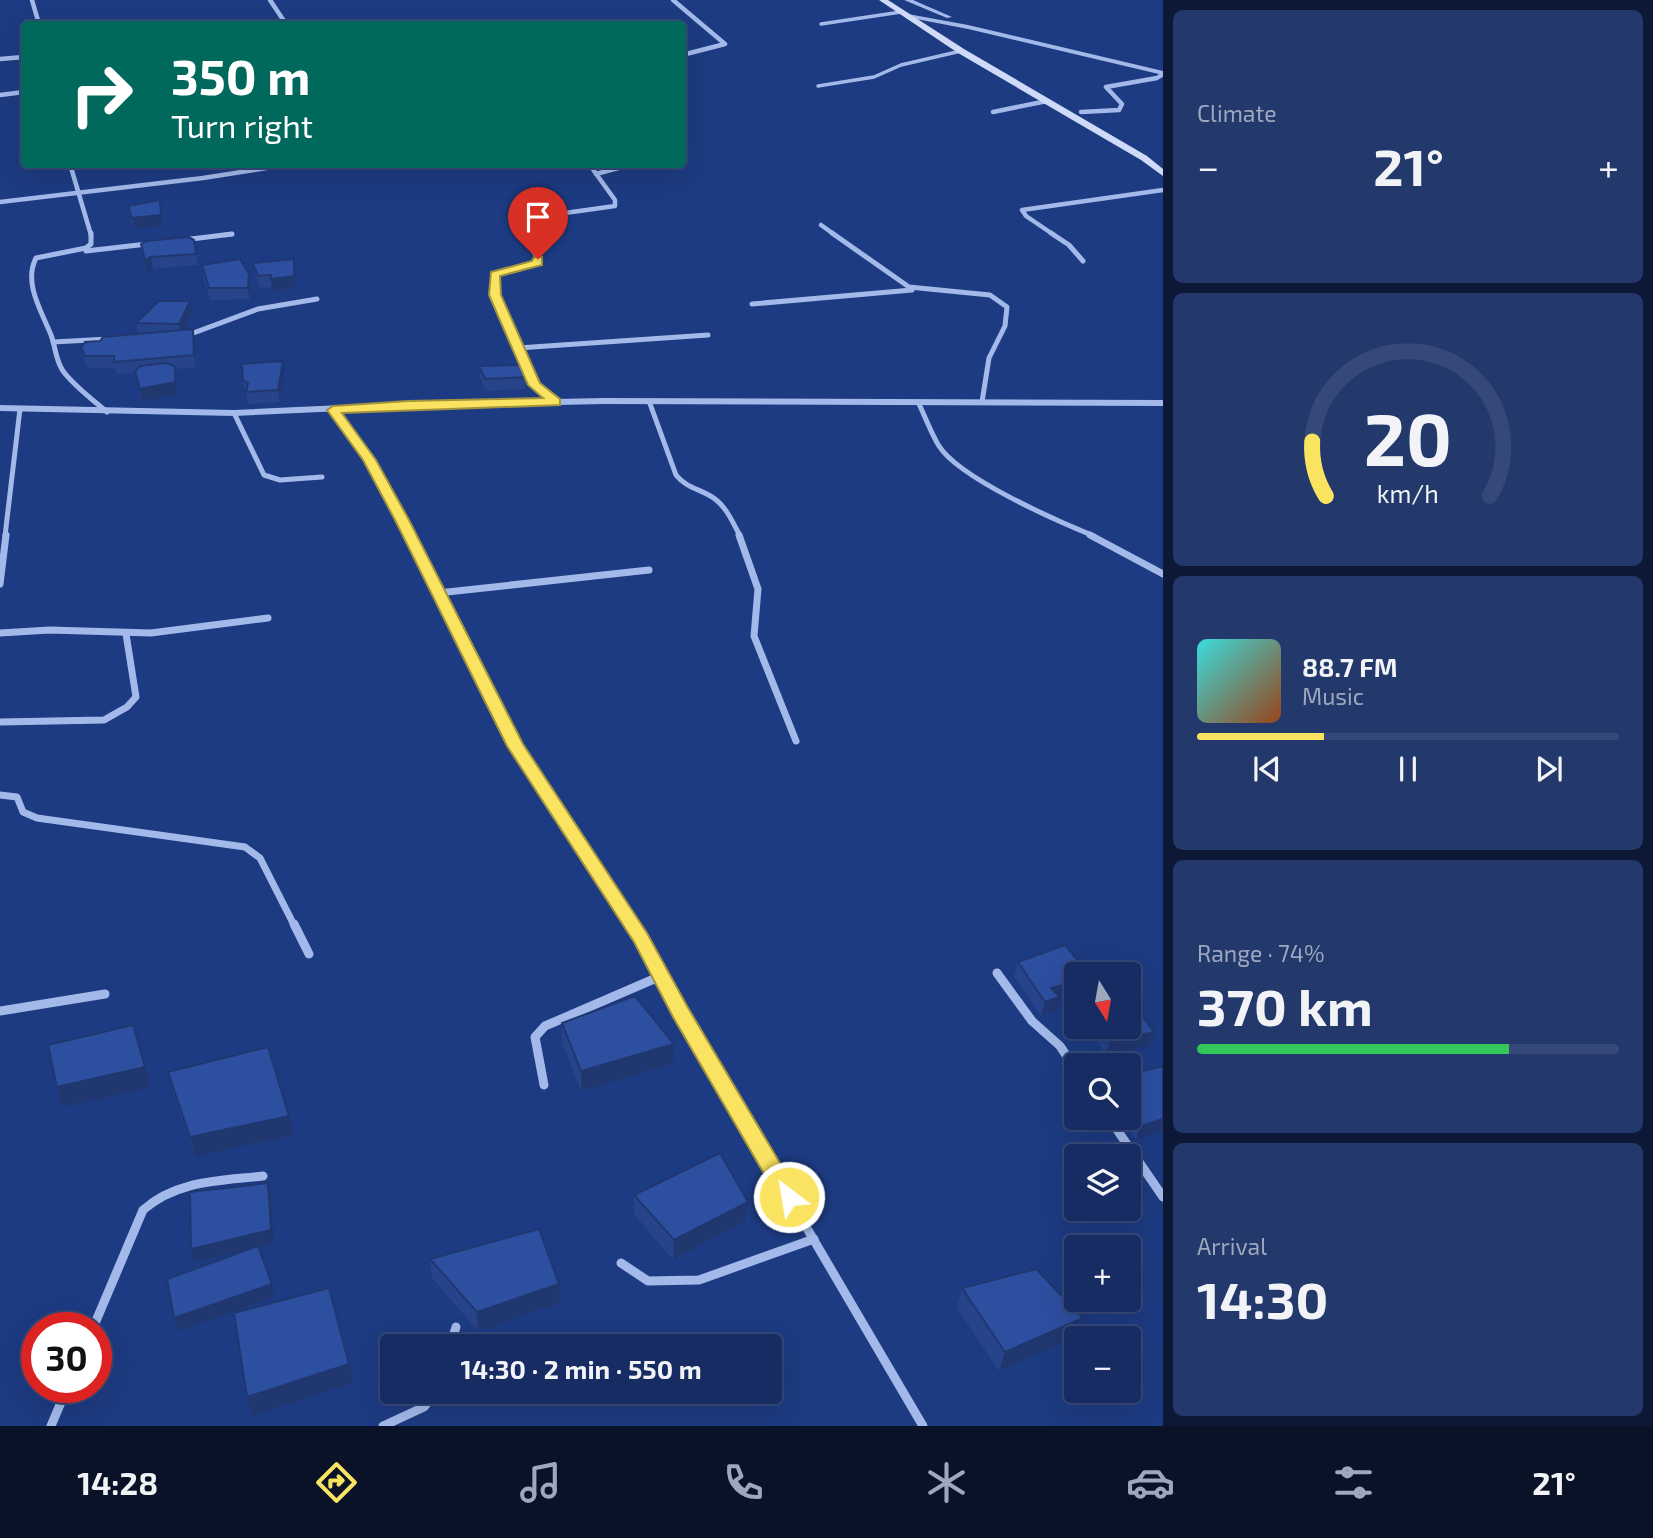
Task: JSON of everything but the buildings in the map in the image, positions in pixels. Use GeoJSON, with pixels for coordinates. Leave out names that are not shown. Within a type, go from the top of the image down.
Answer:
{"type":"FeatureCollection","features":[{"type":"Feature","properties":{"kind":"main road"},"geometry":{"type":"LineString","coordinates":[[883,0],[961,51],[1144,158],[1163,173]]}},
{"type":"Feature","properties":{"kind":"main road"},"geometry":{"type":"LineString","coordinates":[[897,0],[1163,163]]}},
{"type":"Feature","properties":{"kind":"street"},"geometry":{"type":"LineString","coordinates":[[32,0],[38,21]]}},
{"type":"Feature","properties":{"kind":"street"},"geometry":{"type":"LineString","coordinates":[[270,0],[284,21]]}},
{"type":"Feature","properties":{"kind":"street"},"geometry":{"type":"LineString","coordinates":[[673,0],[725,44],[686,54]]}},
{"type":"Feature","properties":{"kind":"street"},"geometry":{"type":"LineString","coordinates":[[906,0],[968,27]]}},
{"type":"Feature","properties":{"kind":"street"},"geometry":{"type":"LineString","coordinates":[[905,14],[1163,74]]}},
{"type":"Feature","properties":{"kind":"street"},"geometry":{"type":"LineString","coordinates":[[0,60],[21,57]]}},
{"type":"Feature","properties":{"kind":"street"},"geometry":{"type":"LineString","coordinates":[[1081,112],[1119,110],[1122,104],[1106,87],[1157,78],[1163,74]]}},
{"type":"Feature","properties":{"kind":"street"},"geometry":{"type":"LineString","coordinates":[[0,95],[21,92]]}},
{"type":"Feature","properties":{"kind":"street"},"geometry":{"type":"LineString","coordinates":[[993,112],[1048,101]]}},
{"type":"Feature","properties":{"kind":"street"},"geometry":{"type":"LineString","coordinates":[[71,168],[92,237],[91,244],[82,251]]}},
{"type":"Feature","properties":{"kind":"street"},"geometry":{"type":"LineString","coordinates":[[0,202],[267,168]]}},
{"type":"Feature","properties":{"kind":"street"},"geometry":{"type":"LineString","coordinates":[[556,402],[534,385],[495,295],[495,274],[520,269],[539,261],[524,236],[523,222],[540,223],[565,213],[615,206],[615,200],[592,168]]}},
{"type":"Feature","properties":{"kind":"street"},"geometry":{"type":"LineString","coordinates":[[596,174],[618,168]]}},
{"type":"Feature","properties":{"kind":"street"},"geometry":{"type":"LineString","coordinates":[[1083,261],[1069,245],[1026,216],[1022,210],[1163,190]]}},
{"type":"Feature","properties":{"kind":"street"},"geometry":{"type":"LineString","coordinates":[[821,225],[899,282],[920,290]]}},
{"type":"Feature","properties":{"kind":"street"},"geometry":{"type":"LineString","coordinates":[[177,240],[232,234]]}},
{"type":"Feature","properties":{"kind":"street"},"geometry":{"type":"LineString","coordinates":[[107,412],[73,382],[57,361],[53,342],[36,305],[35,291],[30,282],[31,266],[36,258],[54,253],[150,244]]}},
{"type":"Feature","properties":{"kind":"street"},"geometry":{"type":"LineString","coordinates":[[752,304],[920,290],[990,295],[1007,307],[1008,318],[990,355],[982,384],[982,402]]}},
{"type":"Feature","properties":{"kind":"street"},"geometry":{"type":"LineString","coordinates":[[181,336],[207,332],[237,316],[258,309],[317,299]]}},
{"type":"Feature","properties":{"kind":"street"},"geometry":{"type":"LineString","coordinates":[[518,348],[708,335]]}},
{"type":"Feature","properties":{"kind":"street"},"geometry":{"type":"LineString","coordinates":[[53,342],[117,338]]}},
{"type":"Feature","properties":{"kind":"street"},"geometry":{"type":"LineString","coordinates":[[649,401],[676,474],[686,485],[712,497],[726,509],[758,590],[752,622],[754,636],[796,741]]}},
{"type":"Feature","properties":{"kind":"street"},"geometry":{"type":"LineString","coordinates":[[0,408],[234,414],[408,405],[556,402],[1163,403]]}},
{"type":"Feature","properties":{"kind":"street"},"geometry":{"type":"LineString","coordinates":[[918,402],[940,448],[958,466],[1041,514],[1095,537],[1163,574]]}},
{"type":"Feature","properties":{"kind":"street"},"geometry":{"type":"LineString","coordinates":[[0,584],[20,409]]}},
{"type":"Feature","properties":{"kind":"street"},"geometry":{"type":"LineString","coordinates":[[333,410],[369,460],[516,746],[594,864],[923,1426]]}},
{"type":"Feature","properties":{"kind":"street"},"geometry":{"type":"LineString","coordinates":[[234,414],[264,475],[280,480],[322,477]]}},
{"type":"Feature","properties":{"kind":"street"},"geometry":{"type":"LineString","coordinates":[[438,593],[649,570]]}},
{"type":"Feature","properties":{"kind":"street"},"geometry":{"type":"LineString","coordinates":[[0,633],[50,631],[126,634],[268,618]]}},
{"type":"Feature","properties":{"kind":"street"},"geometry":{"type":"LineString","coordinates":[[0,722],[104,720],[127,707],[136,697],[126,634]]}},
{"type":"Feature","properties":{"kind":"street"},"geometry":{"type":"LineString","coordinates":[[0,795],[16,797],[23,812],[37,818],[245,847],[260,858],[309,954]]}},
{"type":"Feature","properties":{"kind":"street"},"geometry":{"type":"LineString","coordinates":[[997,973],[1032,1021],[1065,1053]]}},
{"type":"Feature","properties":{"kind":"street"},"geometry":{"type":"LineString","coordinates":[[544,1085],[536,1052],[535,1037],[540,1031],[554,1022],[661,976]]}},
{"type":"Feature","properties":{"kind":"street"},"geometry":{"type":"LineString","coordinates":[[0,1011],[105,994]]}},
{"type":"Feature","properties":{"kind":"street"},"geometry":{"type":"LineString","coordinates":[[1116,1130],[1163,1197]]}},
{"type":"Feature","properties":{"kind":"street"},"geometry":{"type":"LineString","coordinates":[[100,1312],[143,1210],[155,1197],[174,1188],[263,1177]]}},
{"type":"Feature","properties":{"kind":"street"},"geometry":{"type":"LineString","coordinates":[[621,1263],[648,1281],[699,1280],[814,1239]]}},
{"type":"Feature","properties":{"kind":"street"},"geometry":{"type":"LineString","coordinates":[[454,1334],[456,1327]]}},
{"type":"Feature","properties":{"kind":"street"},"geometry":{"type":"LineString","coordinates":[[51,1426],[61,1403]]}},
{"type":"Feature","properties":{"kind":"street"},"geometry":{"type":"LineString","coordinates":[[383,1426],[426,1404]]}},
{"type":"Feature","properties":{"kind":"lane"},"geometry":{"type":"LineString","coordinates":[[821,24],[905,14]]}},
{"type":"Feature","properties":{"kind":"lane"},"geometry":{"type":"LineString","coordinates":[[818,86],[877,76],[896,71],[901,65],[961,51]]}},
{"type":"Feature","properties":{"kind":"route"},"geometry":{"type":"LineString","coordinates":[[538,259],[538,262],[520,269],[495,274],[495,295],[501,315],[534,385],[556,402],[408,405],[333,410],[369,460],[402,520],[516,746],[641,938],[680,1012],[789,1197]]}}]}
